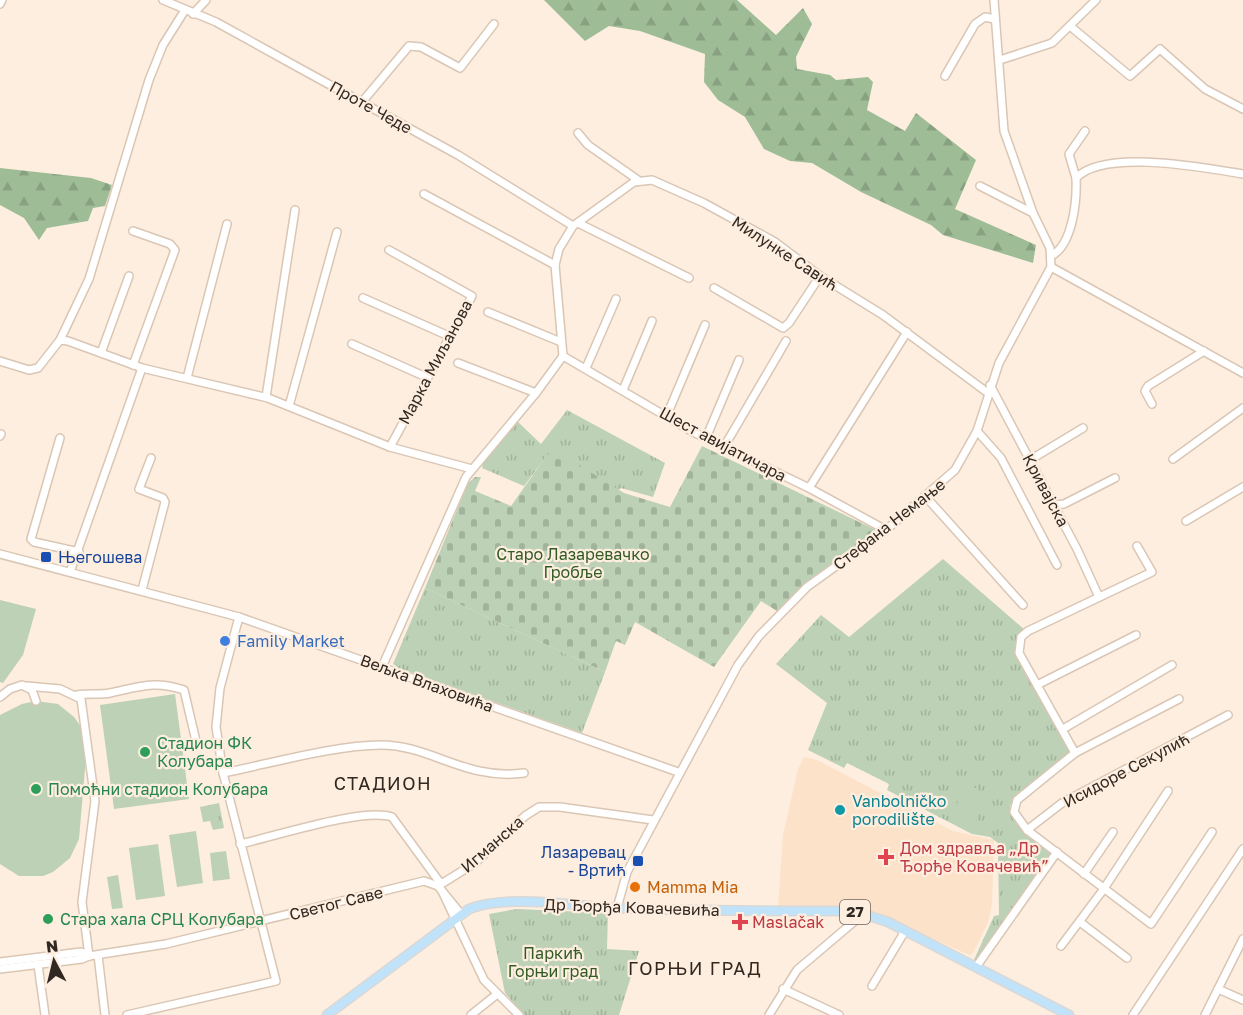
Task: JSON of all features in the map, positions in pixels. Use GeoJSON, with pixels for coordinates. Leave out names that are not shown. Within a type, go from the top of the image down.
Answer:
{"type":"FeatureCollection","features":[{"type":"Feature","properties":{"kind":"main road","name":"Др Ђорђа Ковачевића"},"geometry":{"type":"LineString","coordinates":[[458,916],[476,906],[491,903],[617,908],[841,911],[863,914],[905,931],[1067,1014]]}},
{"type":"Feature","properties":{"kind":"main road","name":"27"},"geometry":{"type":"LineString","coordinates":[[327,1015],[458,916]]}},
{"type":"Feature","properties":{"kind":"street","name":"Проте Чеде"},"geometry":{"type":"LineString","coordinates":[[163,0],[216,22],[458,155],[575,225],[688,278]]}},
{"type":"Feature","properties":{"kind":"street"},"geometry":{"type":"LineString","coordinates":[[193,14],[206,0]]}},
{"type":"Feature","properties":{"kind":"street","name":"Стефана Немање"},"geometry":{"type":"LineString","coordinates":[[617,908],[627,872],[678,772],[738,665],[762,633],[807,586],[885,530],[955,470],[977,431],[990,385],[1051,267],[1051,256],[1045,234],[1033,213],[1006,138],[994,0]]}},
{"type":"Feature","properties":{"kind":"street"},"geometry":{"type":"LineString","coordinates":[[1000,60],[1052,43],[1096,0]]}},
{"type":"Feature","properties":{"kind":"street"},"geometry":{"type":"LineString","coordinates":[[0,361],[29,370],[38,368],[60,340],[89,279],[149,80],[163,45],[185,10]]}},
{"type":"Feature","properties":{"kind":"street"},"geometry":{"type":"LineString","coordinates":[[945,76],[975,24],[985,17],[994,19]]}},
{"type":"Feature","properties":{"kind":"street"},"geometry":{"type":"LineString","coordinates":[[362,102],[410,45],[421,47],[460,68],[494,24]]}},
{"type":"Feature","properties":{"kind":"street"},"geometry":{"type":"LineString","coordinates":[[1070,26],[1130,76],[1160,49],[1205,89],[1243,110]]}},
{"type":"Feature","properties":{"kind":"street"},"geometry":{"type":"LineString","coordinates":[[1051,256],[1062,246],[1072,222],[1077,203],[1076,178],[1069,154],[1085,131]]}},
{"type":"Feature","properties":{"kind":"street"},"geometry":{"type":"LineString","coordinates":[[382,667],[466,477],[536,393],[563,356],[555,265],[560,249],[575,225],[638,180],[588,145],[578,133]]}},
{"type":"Feature","properties":{"kind":"street"},"geometry":{"type":"LineString","coordinates":[[1076,178],[1103,166],[1145,161],[1243,174]]}},
{"type":"Feature","properties":{"kind":"street","name":"Милунке Савић"},"geometry":{"type":"LineString","coordinates":[[638,180],[651,180],[721,211],[775,242],[820,276],[871,306],[988,393]]}},
{"type":"Feature","properties":{"kind":"street"},"geometry":{"type":"LineString","coordinates":[[980,186],[1033,213]]}},
{"type":"Feature","properties":{"kind":"street"},"geometry":{"type":"LineString","coordinates":[[424,194],[555,265]]}},
{"type":"Feature","properties":{"kind":"street"},"geometry":{"type":"LineString","coordinates":[[266,397],[295,210]]}},
{"type":"Feature","properties":{"kind":"street"},"geometry":{"type":"LineString","coordinates":[[187,378],[227,224]]}},
{"type":"Feature","properties":{"kind":"street"},"geometry":{"type":"LineString","coordinates":[[133,231],[175,247],[133,365]]}},
{"type":"Feature","properties":{"kind":"street"},"geometry":{"type":"LineString","coordinates":[[289,406],[338,232]]}},
{"type":"Feature","properties":{"kind":"street","name":"Марка Миљанова"},"geometry":{"type":"LineString","coordinates":[[389,250],[472,296],[390,447]]}},
{"type":"Feature","properties":{"kind":"street"},"geometry":{"type":"LineString","coordinates":[[1051,267],[1243,373]]}},
{"type":"Feature","properties":{"kind":"street"},"geometry":{"type":"LineString","coordinates":[[101,353],[129,276]]}},
{"type":"Feature","properties":{"kind":"street"},"geometry":{"type":"LineString","coordinates":[[714,288],[783,328],[789,323],[820,276]]}},
{"type":"Feature","properties":{"kind":"street"},"geometry":{"type":"LineString","coordinates":[[363,298],[451,336]]}},
{"type":"Feature","properties":{"kind":"street"},"geometry":{"type":"LineString","coordinates":[[586,369],[616,299]]}},
{"type":"Feature","properties":{"kind":"street"},"geometry":{"type":"LineString","coordinates":[[488,312],[561,342]]}},
{"type":"Feature","properties":{"kind":"street"},"geometry":{"type":"LineString","coordinates":[[623,390],[652,321]]}},
{"type":"Feature","properties":{"kind":"street"},"geometry":{"type":"LineString","coordinates":[[667,415],[705,325]]}},
{"type":"Feature","properties":{"kind":"street"},"geometry":{"type":"LineString","coordinates":[[809,488],[907,332]]}},
{"type":"Feature","properties":{"kind":"street"},"geometry":{"type":"LineString","coordinates":[[60,340],[142,368],[266,397],[390,447],[472,469]]}},
{"type":"Feature","properties":{"kind":"street"},"geometry":{"type":"LineString","coordinates":[[724,447],[786,341]]}},
{"type":"Feature","properties":{"kind":"street"},"geometry":{"type":"LineString","coordinates":[[352,344],[426,377]]}},
{"type":"Feature","properties":{"kind":"street"},"geometry":{"type":"LineString","coordinates":[[1152,404],[1146,391],[1148,386],[1204,351]]}},
{"type":"Feature","properties":{"kind":"street","name":"Шест авијатичара"},"geometry":{"type":"LineString","coordinates":[[563,356],[706,438],[809,488],[885,530]]}},
{"type":"Feature","properties":{"kind":"street"},"geometry":{"type":"LineString","coordinates":[[706,438],[739,360]]}},
{"type":"Feature","properties":{"kind":"street"},"geometry":{"type":"LineString","coordinates":[[458,363],[536,393]]}},
{"type":"Feature","properties":{"kind":"street"},"geometry":{"type":"LineString","coordinates":[[70,572],[80,552],[142,368]]}},
{"type":"Feature","properties":{"kind":"street","name":"Кривајска"},"geometry":{"type":"LineString","coordinates":[[990,385],[1054,505],[1099,597]]}},
{"type":"Feature","properties":{"kind":"street"},"geometry":{"type":"LineString","coordinates":[[1173,459],[1243,408]]}},
{"type":"Feature","properties":{"kind":"street"},"geometry":{"type":"LineString","coordinates":[[1030,460],[1083,428]]}},
{"type":"Feature","properties":{"kind":"street"},"geometry":{"type":"LineString","coordinates":[[977,431],[1001,458],[1058,565]]}},
{"type":"Feature","properties":{"kind":"street"},"geometry":{"type":"LineString","coordinates":[[60,438],[32,538],[34,542],[80,552]]}},
{"type":"Feature","properties":{"kind":"street"},"geometry":{"type":"LineString","coordinates":[[142,590],[165,502],[139,489],[151,458]]}},
{"type":"Feature","properties":{"kind":"street"},"geometry":{"type":"LineString","coordinates":[[1054,505],[1064,504],[1115,478]]}},
{"type":"Feature","properties":{"kind":"street"},"geometry":{"type":"LineString","coordinates":[[1185,521],[1243,487]]}},
{"type":"Feature","properties":{"kind":"street"},"geometry":{"type":"LineString","coordinates":[[926,497],[1023,605]]}},
{"type":"Feature","properties":{"kind":"street"},"geometry":{"type":"LineString","coordinates":[[1075,753],[1019,653],[1021,637],[1028,631],[1152,572],[1137,546]]}},
{"type":"Feature","properties":{"kind":"street","name":"Вељка Влаховића"},"geometry":{"type":"LineString","coordinates":[[0,554],[239,617],[678,772]]}},
{"type":"Feature","properties":{"kind":"street"},"geometry":{"type":"LineString","coordinates":[[127,1015],[276,981],[223,773],[216,727],[217,705],[239,617]]}},
{"type":"Feature","properties":{"kind":"street"},"geometry":{"type":"LineString","coordinates":[[1037,685],[1136,635]]}},
{"type":"Feature","properties":{"kind":"street"},"geometry":{"type":"LineString","coordinates":[[1063,729],[1173,665]]}},
{"type":"Feature","properties":{"kind":"street"},"geometry":{"type":"LineString","coordinates":[[0,697],[23,685],[60,689],[77,695],[110,693],[142,684],[165,685],[184,690],[196,741]]}},
{"type":"Feature","properties":{"kind":"street"},"geometry":{"type":"LineString","coordinates":[[23,685],[32,690],[36,701]]}},
{"type":"Feature","properties":{"kind":"street"},"geometry":{"type":"LineString","coordinates":[[77,695],[81,699],[85,714],[95,801],[82,902],[89,956]]}},
{"type":"Feature","properties":{"kind":"street"},"geometry":{"type":"LineString","coordinates":[[1179,699],[1075,753],[1014,805],[1014,812],[1027,830],[1103,890],[1151,924],[1212,832]]}},
{"type":"Feature","properties":{"kind":"street","name":"Исидоре Секулић"},"geometry":{"type":"LineString","coordinates":[[1027,830],[1062,803],[1228,715]]}},
{"type":"Feature","properties":{"kind":"street"},"geometry":{"type":"LineString","coordinates":[[223,773],[351,748],[382,745],[406,748],[451,764],[491,774],[524,773]]}},
{"type":"Feature","properties":{"kind":"street"},"geometry":{"type":"LineString","coordinates":[[1061,946],[1103,890],[1168,791]]}},
{"type":"Feature","properties":{"kind":"street","name":"Игманска"},"geometry":{"type":"LineString","coordinates":[[440,886],[476,862],[525,816],[539,807],[560,807],[653,820]]}},
{"type":"Feature","properties":{"kind":"street"},"geometry":{"type":"LineString","coordinates":[[240,844],[354,818],[385,814],[397,824],[458,916],[484,980],[496,995],[508,1002],[519,1015]]}},
{"type":"Feature","properties":{"kind":"street"},"geometry":{"type":"LineString","coordinates":[[1084,874],[1113,832]]}},
{"type":"Feature","properties":{"kind":"street"},"geometry":{"type":"LineString","coordinates":[[1133,1015],[1243,849]]}},
{"type":"Feature","properties":{"kind":"street"},"geometry":{"type":"LineString","coordinates":[[976,967],[1057,852]]}},
{"type":"Feature","properties":{"kind":"street","name":"Светог Саве"},"geometry":{"type":"LineString","coordinates":[[0,969],[82,959],[165,944],[415,883],[430,882],[440,886]]}},
{"type":"Feature","properties":{"kind":"street"},"geometry":{"type":"LineString","coordinates":[[769,1015],[783,989],[797,970],[863,914]]}},
{"type":"Feature","properties":{"kind":"street"},"geometry":{"type":"LineString","coordinates":[[1080,922],[1126,958]]}},
{"type":"Feature","properties":{"kind":"street"},"geometry":{"type":"LineString","coordinates":[[872,986],[905,931]]}},
{"type":"Feature","properties":{"kind":"street"},"geometry":{"type":"LineString","coordinates":[[1205,1015],[1243,939]]}},
{"type":"Feature","properties":{"kind":"street","name":"Светог Саве"},"geometry":{"type":"LineString","coordinates":[[0,962],[81,952],[89,956]]}},
{"type":"Feature","properties":{"kind":"street"},"geometry":{"type":"LineString","coordinates":[[98,955],[105,1015]]}},
{"type":"Feature","properties":{"kind":"street"},"geometry":{"type":"LineString","coordinates":[[38,965],[45,1015]]}},
{"type":"Feature","properties":{"kind":"street"},"geometry":{"type":"LineString","coordinates":[[783,989],[839,1015]]}},
{"type":"Feature","properties":{"kind":"street"},"geometry":{"type":"LineString","coordinates":[[1218,989],[1243,1000]]}},
{"type":"Feature","properties":{"kind":"street"},"geometry":{"type":"LineString","coordinates":[[471,1015],[496,995]]}},
{"type":"Feature","properties":{"kind":"shaded area","name":"Дом здравља „Др Ђорђе Ковачевић”"},"geometry":{"type":"Polygon","coordinates":[[[804,757],[817,760],[953,831],[994,840],[992,904],[988,923],[973,953],[969,955],[911,929],[842,909],[778,906],[783,835],[798,769],[804,757]]]}},
{"type":"Feature","properties":{"kind":"green space"},"geometry":{"type":"Polygon","coordinates":[[[544,0],[737,0],[776,35],[803,8],[812,24],[796,57],[797,69],[830,75],[836,80],[868,77],[873,82],[867,110],[905,131],[916,113],[976,160],[955,209],[1036,245],[1033,263],[943,235],[931,225],[861,192],[812,163],[790,161],[764,149],[745,117],[718,100],[704,82],[705,54],[640,31],[609,26],[585,41],[544,0]]]}},
{"type":"Feature","properties":{"kind":"green space"},"geometry":{"type":"Polygon","coordinates":[[[0,168],[91,178],[112,185],[105,206],[93,208],[88,221],[47,228],[39,240],[24,218],[0,205],[0,168]]]}},
{"type":"Feature","properties":{"kind":"green space"},"geometry":{"type":"Polygon","coordinates":[[[567,410],[665,463],[653,497],[621,488],[618,490],[552,449],[524,486],[482,468],[483,463],[517,421],[541,444],[567,410]]]}},
{"type":"Feature","properties":{"kind":"green space","name":"Старо Лазаревачко Гробље"},"geometry":{"type":"Polygon","coordinates":[[[702,446],[880,532],[811,579],[777,611],[761,601],[714,667],[635,622],[625,645],[616,641],[605,672],[425,588],[468,483],[475,477],[481,477],[475,491],[511,506],[552,448],[624,493],[670,507],[702,446]]]}},
{"type":"Feature","properties":{"kind":"green space"},"geometry":{"type":"Polygon","coordinates":[[[943,559],[1025,630],[1017,637],[1016,652],[1072,752],[1010,805],[1014,819],[1019,826],[1053,851],[976,963],[973,962],[994,916],[999,915],[998,843],[990,837],[972,834],[887,790],[889,784],[847,763],[844,768],[808,750],[827,703],[776,664],[821,615],[849,637],[943,559]]]}},
{"type":"Feature","properties":{"kind":"green space"},"geometry":{"type":"Polygon","coordinates":[[[425,588],[605,672],[582,733],[393,664],[425,588]]]}},
{"type":"Feature","properties":{"kind":"green space"},"geometry":{"type":"Polygon","coordinates":[[[0,600],[36,609],[23,655],[3,683],[0,682],[0,600]]]}},
{"type":"Feature","properties":{"kind":"green space","name":"Стадион ФК Колубара"},"geometry":{"type":"Polygon","coordinates":[[[175,694],[189,799],[114,809],[100,705],[175,694]]]}},
{"type":"Feature","properties":{"kind":"green space"},"geometry":{"type":"Polygon","coordinates":[[[36,701],[58,704],[74,717],[82,728],[86,757],[79,839],[70,858],[53,872],[43,876],[19,876],[0,864],[0,715],[22,704],[36,701]]]}},
{"type":"Feature","properties":{"kind":"green space"},"geometry":{"type":"Polygon","coordinates":[[[958,788],[978,788],[978,820],[957,820],[958,788]]]}},
{"type":"Feature","properties":{"kind":"green space"},"geometry":{"type":"Polygon","coordinates":[[[219,803],[224,828],[213,830],[210,821],[203,822],[200,807],[219,803]]]}},
{"type":"Feature","properties":{"kind":"green space"},"geometry":{"type":"Polygon","coordinates":[[[196,831],[203,883],[177,887],[169,835],[196,831]]]}},
{"type":"Feature","properties":{"kind":"green space"},"geometry":{"type":"Polygon","coordinates":[[[158,844],[165,896],[136,900],[129,848],[158,844]]]}},
{"type":"Feature","properties":{"kind":"green space"},"geometry":{"type":"Polygon","coordinates":[[[226,851],[230,879],[213,881],[210,853],[226,851]]]}},
{"type":"Feature","properties":{"kind":"green space"},"geometry":{"type":"Polygon","coordinates":[[[118,875],[123,908],[112,909],[107,877],[118,875]]]}},
{"type":"Feature","properties":{"kind":"green space","name":"Паркић Горњи град"},"geometry":{"type":"Polygon","coordinates":[[[517,909],[608,913],[607,949],[639,951],[619,1015],[524,1015],[505,993],[489,914],[517,909]]]}},
{"type":"Feature","properties":{"kind":"place","name":"Његошева"},"geometry":{"type":"Point","coordinates":[46,557]}},
{"type":"Feature","properties":{"kind":"place","name":"Family Market"},"geometry":{"type":"Point","coordinates":[225,641]}},
{"type":"Feature","properties":{"kind":"place","name":"Стадион ФК Колубара"},"geometry":{"type":"Point","coordinates":[145,752]}},
{"type":"Feature","properties":{"kind":"place","name":"Помоћни стадион Колубара"},"geometry":{"type":"Point","coordinates":[36,789]}},
{"type":"Feature","properties":{"kind":"place","name":"Vanbolničko porodilište"},"geometry":{"type":"Point","coordinates":[840,810]}},
{"type":"Feature","properties":{"kind":"place","name":"Дом здравља „Др Ђорђе Ковачевић”"},"geometry":{"type":"Point","coordinates":[886,857]}},
{"type":"Feature","properties":{"kind":"place","name":"Лазаревац - Вртић"},"geometry":{"type":"Point","coordinates":[638,861]}},
{"type":"Feature","properties":{"kind":"place","name":"Mamma Mia"},"geometry":{"type":"Point","coordinates":[635,887]}},
{"type":"Feature","properties":{"kind":"place","name":"Стара хала СРЦ Колубара"},"geometry":{"type":"Point","coordinates":[48,919]}},
{"type":"Feature","properties":{"kind":"place","name":"Maslačak"},"geometry":{"type":"Point","coordinates":[740,922]}},
{"type":"Feature","properties":{"kind":"district","name":"СТАДИОН"},"geometry":{"type":"Point","coordinates":[383,784]}},
{"type":"Feature","properties":{"kind":"district","name":"ГОРЊИ ГРАД"},"geometry":{"type":"Point","coordinates":[695,969]}}]}
